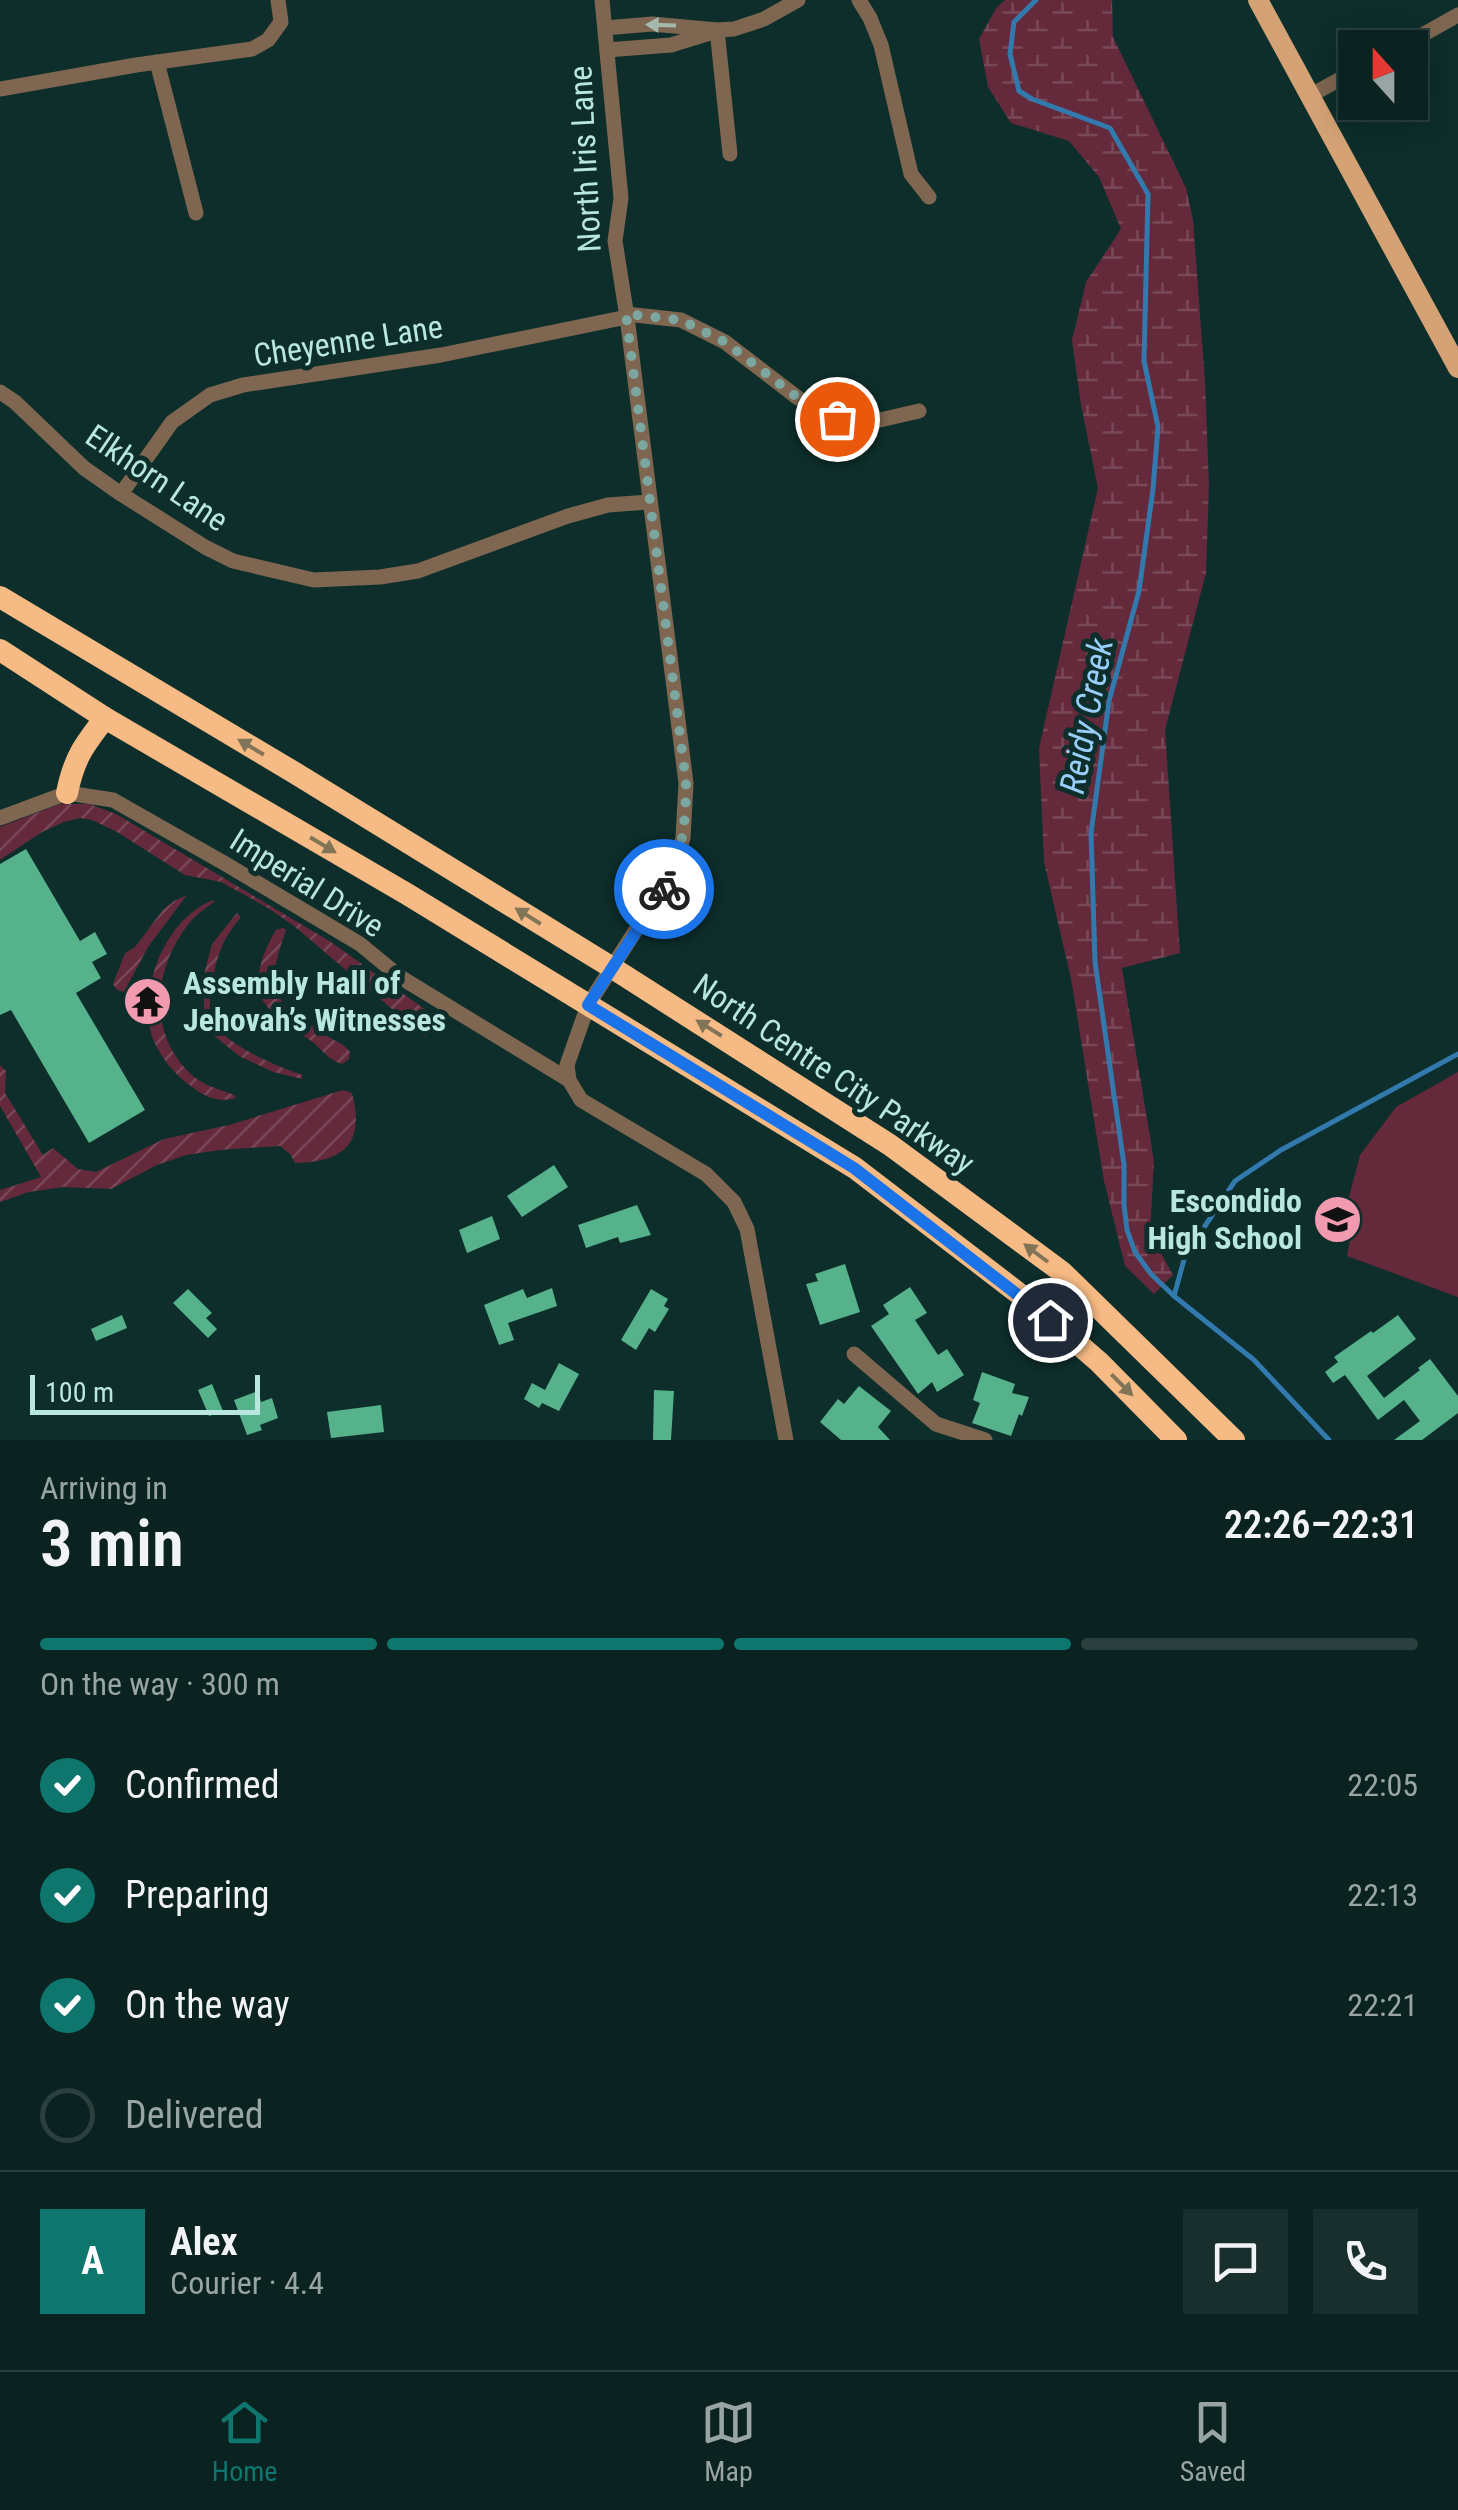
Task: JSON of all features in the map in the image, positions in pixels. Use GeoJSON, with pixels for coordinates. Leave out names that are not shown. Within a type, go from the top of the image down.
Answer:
{"type":"FeatureCollection","features":[{"type":"Feature","properties":{"kind":"highway","name":"North Centre City Parkway"},"geometry":{"type":"LineString","coordinates":[[0,597],[611,967],[890,1144],[1062,1272],[1234,1440]]}},
{"type":"Feature","properties":{"kind":"highway","name":"North Centre City Parkway"},"geometry":{"type":"LineString","coordinates":[[0,650],[105,718],[407,894],[854,1168],[1026,1300],[1099,1362],[1176,1440]]}},
{"type":"Feature","properties":{"kind":"highway"},"geometry":{"type":"LineString","coordinates":[[67,793],[80,752],[105,718]]}},
{"type":"Feature","properties":{"kind":"main road"},"geometry":{"type":"LineString","coordinates":[[1258,0],[1458,368]]}},
{"type":"Feature","properties":{"kind":"street"},"geometry":{"type":"LineString","coordinates":[[0,89],[252,49],[268,40],[281,22],[278,0]]}},
{"type":"Feature","properties":{"kind":"street","name":"North Iris Lane"},"geometry":{"type":"LineString","coordinates":[[569,1080],[567,1066],[588,1005],[667,884],[683,838],[686,782],[616,240],[622,198],[602,0]]}},
{"type":"Feature","properties":{"kind":"street"},"geometry":{"type":"LineString","coordinates":[[604,28],[668,24],[734,29],[764,20],[798,0]]}},
{"type":"Feature","properties":{"kind":"street"},"geometry":{"type":"LineString","coordinates":[[860,0],[881,45],[911,174],[929,197]]}},
{"type":"Feature","properties":{"kind":"street"},"geometry":{"type":"LineString","coordinates":[[1428,32],[1458,15]]}},
{"type":"Feature","properties":{"kind":"street"},"geometry":{"type":"LineString","coordinates":[[607,50],[671,45],[717,30]]}},
{"type":"Feature","properties":{"kind":"street"},"geometry":{"type":"LineString","coordinates":[[717,30],[730,154]]}},
{"type":"Feature","properties":{"kind":"street"},"geometry":{"type":"LineString","coordinates":[[157,62],[196,213]]}},
{"type":"Feature","properties":{"kind":"street"},"geometry":{"type":"LineString","coordinates":[[1310,96],[1338,80]]}},
{"type":"Feature","properties":{"kind":"street","name":"Cheyenne Lane"},"geometry":{"type":"LineString","coordinates":[[121,494],[172,422],[210,395],[242,385],[441,355],[626,315],[681,320],[725,342],[798,398],[837,419],[867,423],[919,410]]}},
{"type":"Feature","properties":{"kind":"street","name":"Elkhorn Lane"},"geometry":{"type":"LineString","coordinates":[[0,392],[84,468],[205,547],[233,560],[314,580],[418,571],[568,516],[608,506],[649,502]]}},
{"type":"Feature","properties":{"kind":"street"},"geometry":{"type":"LineString","coordinates":[[0,818],[67,793]]}},
{"type":"Feature","properties":{"kind":"street","name":"Imperial Drive"},"geometry":{"type":"LineString","coordinates":[[67,793],[113,800],[360,944],[400,977],[569,1080],[581,1100],[706,1174],[734,1202],[746,1229],[786,1440]]}},
{"type":"Feature","properties":{"kind":"street"},"geometry":{"type":"LineString","coordinates":[[854,1354],[936,1424],[985,1440]]}},
{"type":"Feature","properties":{"kind":"green space"},"geometry":{"type":"Polygon","coordinates":[[[1005,0],[1112,0],[1113,37],[1186,188],[1193,220],[1209,485],[1206,573],[1165,730],[1180,953],[1122,968],[1154,1161],[1150,1233],[1173,1275],[1154,1294],[1125,1266],[1104,1181],[1071,979],[1044,862],[1039,748],[1098,488],[1072,340],[1086,282],[1121,229],[1099,177],[1069,141],[1011,123],[988,87],[979,39],[1005,0]]]}},
{"type":"Feature","properties":{"kind":"green space"},"geometry":{"type":"Polygon","coordinates":[[[60,804],[89,804],[116,814],[331,942],[430,1013],[434,1029],[425,1037],[268,908],[221,882],[185,875],[92,820],[64,822],[0,860],[0,827],[60,804]]]}},
{"type":"Feature","properties":{"kind":"green space"},"geometry":{"type":"Polygon","coordinates":[[[187,895],[148,947],[124,992],[117,990],[113,984],[125,953],[135,947],[163,910],[187,895]]]}},
{"type":"Feature","properties":{"kind":"green space"},"geometry":{"type":"Polygon","coordinates":[[[213,900],[178,939],[169,958],[160,1000],[168,1041],[178,1059],[198,1080],[236,1096],[223,1100],[202,1094],[186,1083],[164,1059],[153,1039],[148,1000],[168,939],[196,909],[213,900]]]}},
{"type":"Feature","properties":{"kind":"green space"},"geometry":{"type":"Polygon","coordinates":[[[237,913],[241,917],[226,939],[215,971],[210,1007],[214,1022],[233,1042],[302,1075],[302,1079],[273,1072],[239,1056],[211,1033],[204,1021],[204,974],[212,944],[237,913]]]}},
{"type":"Feature","properties":{"kind":"green space"},"geometry":{"type":"Polygon","coordinates":[[[276,930],[286,930],[275,968],[277,992],[293,1012],[350,1052],[349,1059],[342,1064],[281,1020],[261,997],[263,957],[276,930]]]}},
{"type":"Feature","properties":{"kind":"green space"},"geometry":{"type":"Polygon","coordinates":[[[0,1065],[6,1071],[5,1093],[43,1155],[53,1148],[78,1169],[96,1172],[164,1139],[229,1125],[343,1090],[352,1093],[356,1125],[347,1146],[327,1159],[295,1163],[280,1146],[220,1150],[186,1155],[157,1165],[111,1189],[63,1187],[29,1192],[0,1202],[0,1190],[41,1177],[0,1106],[0,1065]]]}},
{"type":"Feature","properties":{"kind":"green space"},"geometry":{"type":"Polygon","coordinates":[[[1458,1072],[1458,1297],[1347,1256],[1347,1204],[1360,1155],[1396,1107],[1458,1072]]]}},
{"type":"Feature","properties":{"kind":"building"},"geometry":{"type":"Polygon","coordinates":[[[26,849],[80,941],[95,932],[107,954],[92,962],[101,978],[76,993],[145,1110],[89,1143],[11,1010],[0,1015],[0,864],[26,849]]]}},
{"type":"Feature","properties":{"kind":"building"},"geometry":{"type":"Polygon","coordinates":[[[554,1165],[568,1187],[522,1217],[507,1196],[554,1165]]]}},
{"type":"Feature","properties":{"kind":"building"},"geometry":{"type":"Polygon","coordinates":[[[637,1205],[651,1235],[620,1243],[618,1237],[586,1248],[578,1225],[637,1205]]]}},
{"type":"Feature","properties":{"kind":"building"},"geometry":{"type":"Polygon","coordinates":[[[492,1216],[500,1239],[467,1253],[459,1230],[492,1216]]]}},
{"type":"Feature","properties":{"kind":"building"},"geometry":{"type":"Polygon","coordinates":[[[845,1264],[860,1312],[820,1325],[806,1284],[818,1281],[815,1274],[845,1264]]]}},
{"type":"Feature","properties":{"kind":"building"},"geometry":{"type":"Polygon","coordinates":[[[910,1287],[927,1313],[915,1320],[938,1355],[947,1349],[964,1375],[937,1392],[932,1382],[918,1394],[871,1326],[889,1314],[883,1305],[910,1287]]]}},
{"type":"Feature","properties":{"kind":"building"},"geometry":{"type":"Polygon","coordinates":[[[552,1288],[557,1306],[508,1323],[514,1340],[499,1345],[484,1305],[523,1289],[527,1298],[552,1288]]]}},
{"type":"Feature","properties":{"kind":"building"},"geometry":{"type":"Polygon","coordinates":[[[188,1289],[212,1313],[206,1318],[217,1329],[208,1338],[173,1303],[188,1289]]]}},
{"type":"Feature","properties":{"kind":"building"},"geometry":{"type":"Polygon","coordinates":[[[651,1289],[668,1299],[664,1306],[669,1309],[655,1332],[649,1328],[636,1350],[621,1340],[651,1289]]]}},
{"type":"Feature","properties":{"kind":"building"},"geometry":{"type":"Polygon","coordinates":[[[122,1315],[127,1328],[96,1341],[91,1329],[122,1315]]]}},
{"type":"Feature","properties":{"kind":"building"},"geometry":{"type":"Polygon","coordinates":[[[1398,1315],[1416,1339],[1367,1376],[1384,1398],[1430,1359],[1458,1396],[1458,1413],[1422,1440],[1394,1440],[1420,1421],[1404,1400],[1378,1420],[1345,1375],[1333,1383],[1325,1372],[1338,1362],[1334,1357],[1398,1315]]]}},
{"type":"Feature","properties":{"kind":"building"},"geometry":{"type":"Polygon","coordinates":[[[559,1363],[579,1374],[559,1411],[542,1403],[539,1408],[524,1399],[532,1383],[545,1390],[559,1363]]]}},
{"type":"Feature","properties":{"kind":"building"},"geometry":{"type":"Polygon","coordinates":[[[982,1372],[1015,1384],[1012,1393],[1029,1397],[1011,1436],[972,1423],[980,1403],[973,1400],[982,1372]]]}},
{"type":"Feature","properties":{"kind":"building"},"geometry":{"type":"Polygon","coordinates":[[[212,1384],[223,1411],[209,1416],[198,1390],[212,1384]]]}},
{"type":"Feature","properties":{"kind":"building"},"geometry":{"type":"Polygon","coordinates":[[[859,1386],[891,1411],[878,1427],[890,1440],[841,1440],[820,1422],[838,1399],[844,1404],[859,1386]]]}},
{"type":"Feature","properties":{"kind":"building"},"geometry":{"type":"Polygon","coordinates":[[[654,1390],[674,1391],[671,1440],[653,1440],[654,1390]]]}},
{"type":"Feature","properties":{"kind":"building"},"geometry":{"type":"Polygon","coordinates":[[[258,1391],[261,1402],[272,1398],[278,1418],[247,1435],[234,1400],[258,1391]]]}},
{"type":"Feature","properties":{"kind":"building"},"geometry":{"type":"Polygon","coordinates":[[[381,1405],[384,1432],[331,1438],[327,1412],[381,1405]]]}},
{"type":"Feature","properties":{"kind":"waterway","name":"Reidy Creek"},"geometry":{"type":"LineString","coordinates":[[1036,0],[1014,22],[1010,54],[1019,91],[1110,128],[1148,194],[1144,361],[1158,427],[1153,489],[1139,591],[1109,701],[1091,833],[1095,962],[1124,1165],[1127,1230],[1135,1252],[1151,1274],[1254,1360],[1329,1440]]}},
{"type":"Feature","properties":{"kind":"waterway"},"geometry":{"type":"LineString","coordinates":[[1174,1296],[1185,1256],[1235,1181],[1281,1150],[1458,1054]]}},
{"type":"Feature","properties":{"kind":"way so far"},"geometry":{"type":"LineString","coordinates":[[664,889],[683,838],[686,782],[626,314],[681,320],[725,342],[798,398],[837,419]]}},
{"type":"Feature","properties":{"kind":"place","name":"Assembly Hall of Jehovah’s Witnesses"},"geometry":{"type":"Point","coordinates":[148,1001]}},
{"type":"Feature","properties":{"kind":"place","name":"Escondido High School"},"geometry":{"type":"Point","coordinates":[1337,1219]}},
{"type":"Feature","properties":{"kind":"route"},"geometry":{"type":"LineString","coordinates":[[664,889],[588,1005],[854,1168],[1050,1320]]}}]}
